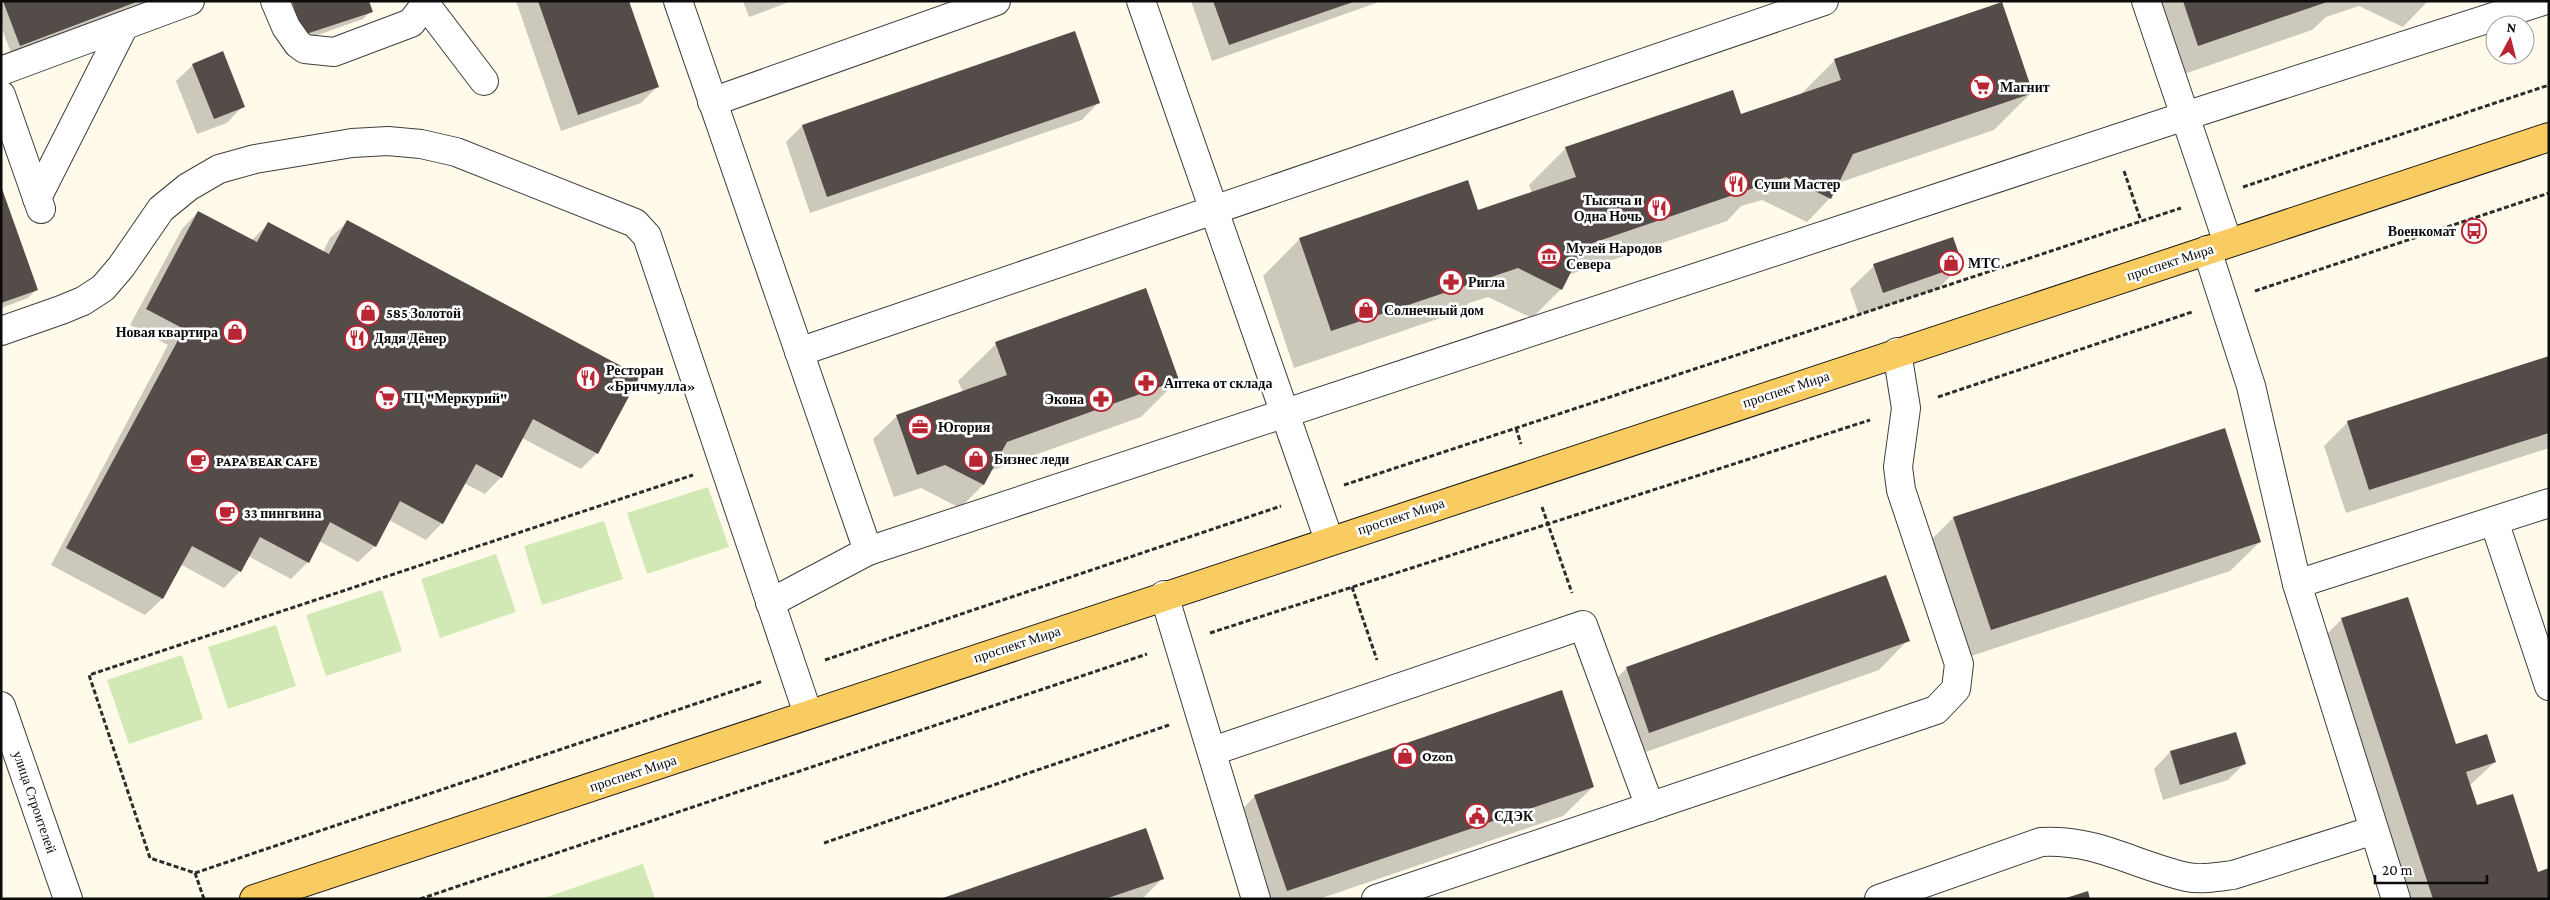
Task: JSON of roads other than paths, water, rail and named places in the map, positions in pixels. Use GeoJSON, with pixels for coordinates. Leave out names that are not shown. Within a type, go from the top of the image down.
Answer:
{"type":"FeatureCollection","features":[{"type":"Feature","properties":{"kind":"main road","name":"проспект Мира"},"geometry":{"type":"LineString","coordinates":[[254,899],[1329,540],[2549,137]]}},
{"type":"Feature","properties":{"kind":"street"},"geometry":{"type":"LineString","coordinates":[[1,71],[190,1]]}},
{"type":"Feature","properties":{"kind":"street"},"geometry":{"type":"LineString","coordinates":[[274,1],[286,27],[298,44],[305,49],[334,52],[411,23],[424,3],[484,81]]}},
{"type":"Feature","properties":{"kind":"street"},"geometry":{"type":"LineString","coordinates":[[678,1],[868,550]]}},
{"type":"Feature","properties":{"kind":"street"},"geometry":{"type":"LineString","coordinates":[[712,102],[996,1]]}},
{"type":"Feature","properties":{"kind":"street"},"geometry":{"type":"LineString","coordinates":[[1141,1],[1212,210],[1286,414],[1329,540]]}},
{"type":"Feature","properties":{"kind":"street"},"geometry":{"type":"LineString","coordinates":[[799,352],[1824,1]]}},
{"type":"Feature","properties":{"kind":"street"},"geometry":{"type":"LineString","coordinates":[[2146,1],[2185,116],[2218,247],[2224,302],[2251,386],[2297,584],[2396,899]]}},
{"type":"Feature","properties":{"kind":"street"},"geometry":{"type":"LineString","coordinates":[[770,603],[868,550],[1286,414],[2185,116],[2543,1]]}},
{"type":"Feature","properties":{"kind":"street"},"geometry":{"type":"LineString","coordinates":[[1,95],[40,206],[124,26]]}},
{"type":"Feature","properties":{"kind":"street"},"geometry":{"type":"LineString","coordinates":[[1,331],[83,301],[103,288],[121,267],[161,209],[188,187],[219,169],[255,159],[352,143],[388,141],[421,144],[456,152],[635,223],[647,236],[808,714]]}},
{"type":"Feature","properties":{"kind":"street"},"geometry":{"type":"LineString","coordinates":[[1376,899],[1936,710],[1956,689],[1959,664],[1901,490],[1898,466],[1906,408],[1897,352]]}},
{"type":"Feature","properties":{"kind":"street"},"geometry":{"type":"LineString","coordinates":[[2297,584],[2549,504]]}},
{"type":"Feature","properties":{"kind":"street"},"geometry":{"type":"LineString","coordinates":[[2494,521],[2549,686]]}},
{"type":"Feature","properties":{"kind":"street"},"geometry":{"type":"LineString","coordinates":[[1164,595],[1256,899]]}},
{"type":"Feature","properties":{"kind":"street"},"geometry":{"type":"LineString","coordinates":[[1212,751],[1583,625],[1650,806]]}},
{"type":"Feature","properties":{"kind":"street","name":"улица Строителей"},"geometry":{"type":"LineString","coordinates":[[1,706],[68,899]]}},
{"type":"Feature","properties":{"kind":"street"},"geometry":{"type":"LineString","coordinates":[[1889,897],[2041,842],[2066,840],[2087,844],[2188,877],[2211,877],[2233,875],[2374,830]]}},
{"type":"Feature","properties":{"kind":"place","name":"Магнит"},"geometry":{"type":"Point","coordinates":[1982,87]}},
{"type":"Feature","properties":{"kind":"place","name":"Суши Мастер"},"geometry":{"type":"Point","coordinates":[1736,184]}},
{"type":"Feature","properties":{"kind":"place","name":"Тысяча и Одна Ночь"},"geometry":{"type":"Point","coordinates":[1659,208]}},
{"type":"Feature","properties":{"kind":"place","name":"Военкомат"},"geometry":{"type":"Point","coordinates":[2474,231]}},
{"type":"Feature","properties":{"kind":"place","name":"Музей Народов Севера"},"geometry":{"type":"Point","coordinates":[1549,256]}},
{"type":"Feature","properties":{"kind":"place","name":"МТС"},"geometry":{"type":"Point","coordinates":[1951,263]}},
{"type":"Feature","properties":{"kind":"place","name":"Ригла"},"geometry":{"type":"Point","coordinates":[1451,282]}},
{"type":"Feature","properties":{"kind":"place","name":"Солнечный дом"},"geometry":{"type":"Point","coordinates":[1366,310]}},
{"type":"Feature","properties":{"kind":"place","name":"585 Золотой"},"geometry":{"type":"Point","coordinates":[368,313]}},
{"type":"Feature","properties":{"kind":"place","name":"Новая квартира"},"geometry":{"type":"Point","coordinates":[235,332]}},
{"type":"Feature","properties":{"kind":"place","name":"Дядя Дёнер"},"geometry":{"type":"Point","coordinates":[357,338]}},
{"type":"Feature","properties":{"kind":"place","name":"Ресторан «Бричмулла»"},"geometry":{"type":"Point","coordinates":[588,378]}},
{"type":"Feature","properties":{"kind":"place","name":"Аптека от склада"},"geometry":{"type":"Point","coordinates":[1146,383]}},
{"type":"Feature","properties":{"kind":"place","name":"ТЦ \"Меркурий\""},"geometry":{"type":"Point","coordinates":[387,398]}},
{"type":"Feature","properties":{"kind":"place","name":"Экона"},"geometry":{"type":"Point","coordinates":[1101,399]}},
{"type":"Feature","properties":{"kind":"place","name":"Югория"},"geometry":{"type":"Point","coordinates":[920,427]}},
{"type":"Feature","properties":{"kind":"place","name":"Бизнес леди"},"geometry":{"type":"Point","coordinates":[976,459]}},
{"type":"Feature","properties":{"kind":"place","name":"PAPA BEAR CAFE"},"geometry":{"type":"Point","coordinates":[198,461]}},
{"type":"Feature","properties":{"kind":"place","name":"33 пингвина"},"geometry":{"type":"Point","coordinates":[227,513]}},
{"type":"Feature","properties":{"kind":"place","name":"Ozon"},"geometry":{"type":"Point","coordinates":[1405,756]}},
{"type":"Feature","properties":{"kind":"place","name":"СДЭК"},"geometry":{"type":"Point","coordinates":[1477,816]}}]}
